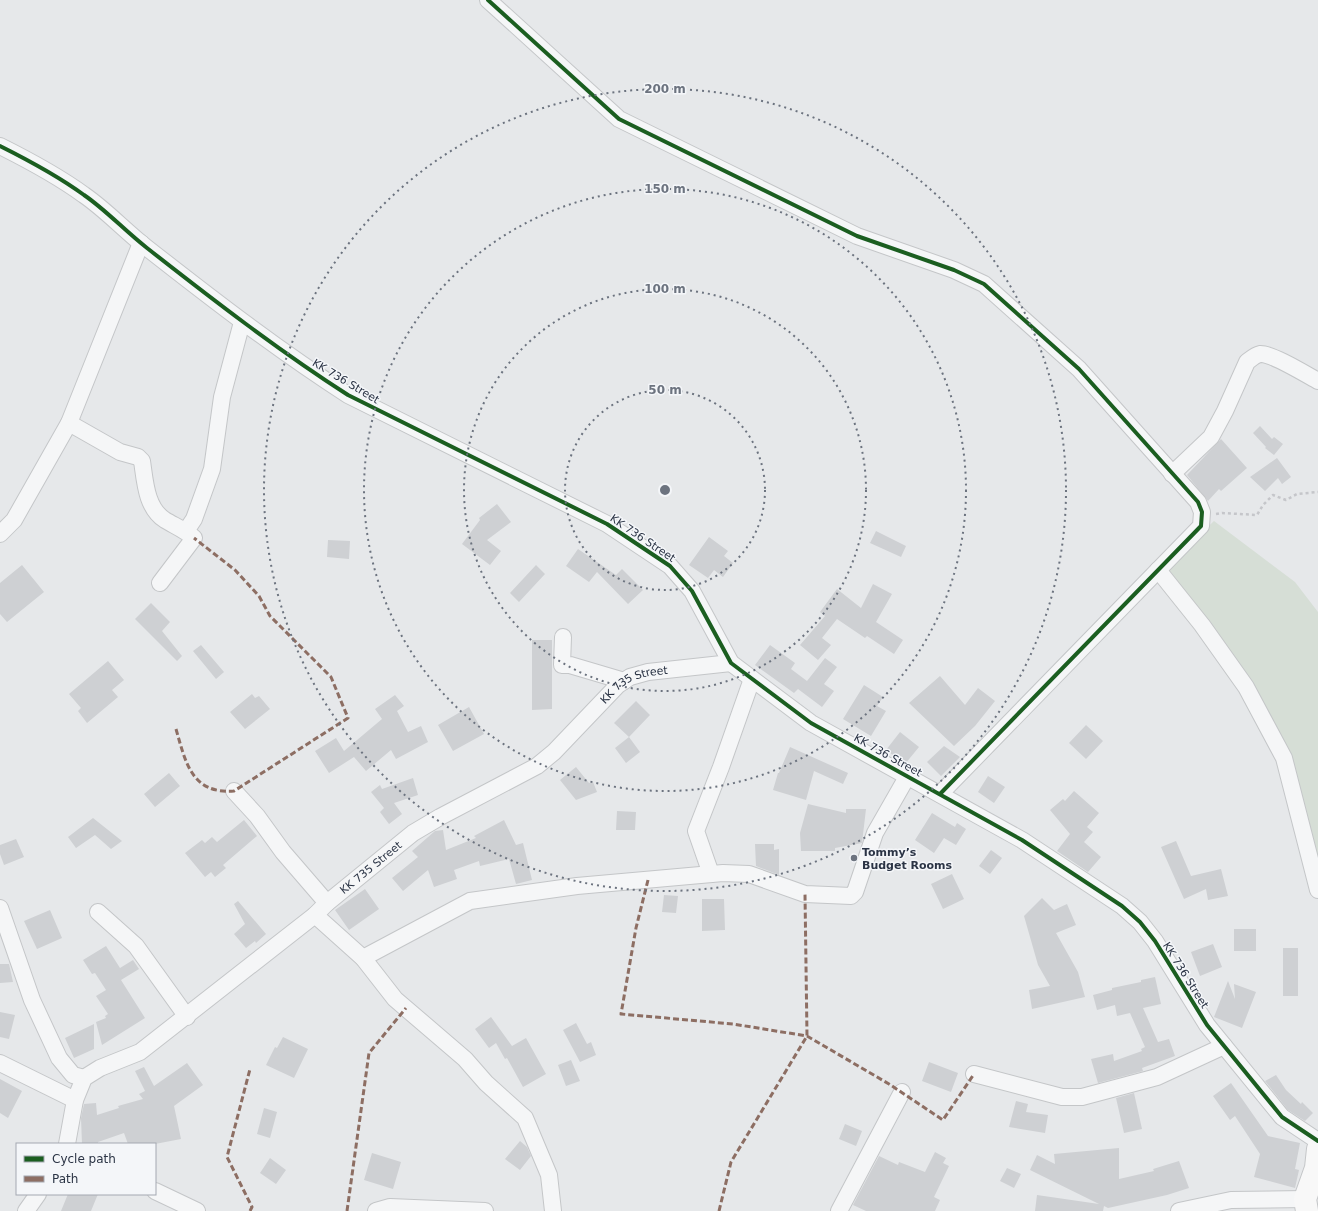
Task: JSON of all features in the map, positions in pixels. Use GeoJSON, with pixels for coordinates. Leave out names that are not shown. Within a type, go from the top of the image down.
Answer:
{"type":"FeatureCollection","features":[{"type":"Feature","properties":{"kind":"main road"},"geometry":{"type":"LineString","coordinates":[[1310,1203],[1318,1149]]}},
{"type":"Feature","properties":{"kind":"street"},"geometry":{"type":"LineString","coordinates":[[488,0],[619,119],[857,236],[954,270],[984,284],[1079,369],[1198,502],[1202,512],[1201,526],[940,794]]}},
{"type":"Feature","properties":{"kind":"street","name":"KK 736 Street"},"geometry":{"type":"LineString","coordinates":[[0,146],[21,156],[84,195],[141,244],[242,322],[310,371],[348,395],[607,524],[670,566],[692,591],[731,663],[752,679],[811,723],[1022,840],[1122,906],[1140,922],[1155,941],[1207,1026],[1282,1117],[1318,1141]]}},
{"type":"Feature","properties":{"kind":"street"},"geometry":{"type":"LineString","coordinates":[[0,534],[14,520],[69,423],[141,244]]}},
{"type":"Feature","properties":{"kind":"street"},"geometry":{"type":"LineString","coordinates":[[186,531],[194,519],[212,468],[222,397],[242,322]]}},
{"type":"Feature","properties":{"kind":"street"},"geometry":{"type":"LineString","coordinates":[[1172,474],[1211,437],[1225,411],[1247,362],[1254,357],[1261,354],[1270,356],[1318,381]]}},
{"type":"Feature","properties":{"kind":"street"},"geometry":{"type":"LineString","coordinates":[[69,423],[120,452],[138,457],[142,461],[150,502],[164,519],[186,531],[194,538],[160,583]]}},
{"type":"Feature","properties":{"kind":"street"},"geometry":{"type":"LineString","coordinates":[[1158,570],[1202,626],[1246,686],[1284,758],[1318,890]]}},
{"type":"Feature","properties":{"kind":"street"},"geometry":{"type":"LineString","coordinates":[[563,637],[562,665],[570,665],[624,681]]}},
{"type":"Feature","properties":{"kind":"street","name":"KK 735 Street"},"geometry":{"type":"LineString","coordinates":[[84,1078],[100,1068],[140,1052],[187,1017],[316,915],[327,904],[414,833],[440,817],[537,766],[554,752],[601,702],[630,677],[648,672],[731,663]]}},
{"type":"Feature","properties":{"kind":"street"},"geometry":{"type":"LineString","coordinates":[[710,874],[696,831],[721,767],[752,679]]}},
{"type":"Feature","properties":{"kind":"street"},"geometry":{"type":"LineString","coordinates":[[363,958],[470,901],[577,886],[710,874],[749,874],[805,894],[851,896],[855,892],[876,833],[907,777]]}},
{"type":"Feature","properties":{"kind":"street"},"geometry":{"type":"LineString","coordinates":[[234,792],[257,816],[283,852],[327,904]]}},
{"type":"Feature","properties":{"kind":"street"},"geometry":{"type":"LineString","coordinates":[[0,908],[32,1000],[59,1058],[73,1075],[84,1078],[75,1100],[67,1143]]}},
{"type":"Feature","properties":{"kind":"street"},"geometry":{"type":"LineString","coordinates":[[98,912],[136,946],[187,1017]]}},
{"type":"Feature","properties":{"kind":"street"},"geometry":{"type":"LineString","coordinates":[[316,915],[363,958],[395,999],[465,1059],[486,1083],[525,1118],[549,1175],[553,1211]]}},
{"type":"Feature","properties":{"kind":"street"},"geometry":{"type":"LineString","coordinates":[[974,1074],[1062,1097],[1082,1097],[1157,1077],[1224,1046]]}},
{"type":"Feature","properties":{"kind":"street"},"geometry":{"type":"LineString","coordinates":[[0,1063],[75,1100]]}},
{"type":"Feature","properties":{"kind":"street"},"geometry":{"type":"LineString","coordinates":[[839,1211],[902,1092]]}},
{"type":"Feature","properties":{"kind":"street"},"geometry":{"type":"LineString","coordinates":[[156,1191],[197,1211]]}},
{"type":"Feature","properties":{"kind":"street"},"geometry":{"type":"LineString","coordinates":[[26,1211],[37,1195]]}},
{"type":"Feature","properties":{"kind":"street"},"geometry":{"type":"LineString","coordinates":[[1178,1211],[1231,1200],[1310,1203]]}},
{"type":"Feature","properties":{"kind":"street"},"geometry":{"type":"LineString","coordinates":[[376,1211],[390,1207],[485,1211]]}},
{"type":"Feature","properties":{"kind":"path"},"geometry":{"type":"LineString","coordinates":[[1201,523],[1213,515],[1222,513],[1258,515],[1263,505],[1274,495],[1286,500],[1297,494],[1318,492]]}},
{"type":"Feature","properties":{"kind":"shaded area"},"geometry":{"type":"Polygon","coordinates":[[[1214,521],[1295,582],[1318,612],[1318,876],[1294,797],[1292,757],[1267,710],[1165,568],[1214,521]]]}},
{"type":"Feature","properties":{"kind":"building"},"geometry":{"type":"Polygon","coordinates":[[[1260,426],[1272,439],[1274,437],[1283,444],[1274,455],[1265,448],[1266,447],[1253,433],[1260,426]]]}},
{"type":"Feature","properties":{"kind":"building"},"geometry":{"type":"Polygon","coordinates":[[[1221,439],[1247,468],[1221,491],[1219,489],[1208,501],[1187,475],[1221,439]]]}},
{"type":"Feature","properties":{"kind":"building"},"geometry":{"type":"Polygon","coordinates":[[[1277,458],[1291,477],[1282,484],[1278,478],[1265,491],[1250,477],[1277,458]]]}},
{"type":"Feature","properties":{"kind":"building"},"geometry":{"type":"Polygon","coordinates":[[[497,504],[511,522],[487,540],[501,551],[490,565],[462,544],[480,520],[479,518],[497,504]]]}},
{"type":"Feature","properties":{"kind":"building"},"geometry":{"type":"Polygon","coordinates":[[[876,531],[906,546],[901,557],[870,543],[876,531]]]}},
{"type":"Feature","properties":{"kind":"building"},"geometry":{"type":"Polygon","coordinates":[[[709,537],[728,551],[724,556],[733,563],[723,577],[714,570],[708,578],[689,565],[709,537]]]}},
{"type":"Feature","properties":{"kind":"building"},"geometry":{"type":"Polygon","coordinates":[[[328,540],[350,541],[349,559],[327,557],[328,540]]]}},
{"type":"Feature","properties":{"kind":"building"},"geometry":{"type":"Polygon","coordinates":[[[578,549],[616,575],[622,569],[643,590],[628,604],[597,572],[589,582],[566,566],[578,549]]]}},
{"type":"Feature","properties":{"kind":"building"},"geometry":{"type":"Polygon","coordinates":[[[22,565],[44,592],[7,622],[0,614],[0,583],[22,565]]]}},
{"type":"Feature","properties":{"kind":"building"},"geometry":{"type":"Polygon","coordinates":[[[536,565],[545,574],[519,602],[510,593],[536,565]]]}},
{"type":"Feature","properties":{"kind":"building"},"geometry":{"type":"Polygon","coordinates":[[[873,584],[892,594],[876,622],[903,640],[894,654],[867,636],[865,638],[837,619],[822,638],[831,645],[818,660],[800,645],[825,616],[820,612],[837,589],[861,608],[873,584]]]}},
{"type":"Feature","properties":{"kind":"building"},"geometry":{"type":"Polygon","coordinates":[[[151,603],[170,622],[162,631],[182,656],[177,661],[135,619],[151,603]]]}},
{"type":"Feature","properties":{"kind":"building"},"geometry":{"type":"Polygon","coordinates":[[[532,640],[552,640],[552,709],[532,710],[532,640]]]}},
{"type":"Feature","properties":{"kind":"building"},"geometry":{"type":"Polygon","coordinates":[[[201,645],[224,672],[216,679],[193,651],[201,645]]]}},
{"type":"Feature","properties":{"kind":"building"},"geometry":{"type":"Polygon","coordinates":[[[770,645],[795,663],[791,669],[807,681],[825,658],[837,667],[824,684],[834,691],[822,707],[798,689],[794,693],[755,665],[770,645]]]}},
{"type":"Feature","properties":{"kind":"building"},"geometry":{"type":"Polygon","coordinates":[[[108,661],[124,680],[112,690],[118,697],[87,723],[78,711],[81,708],[69,694],[108,661]]]}},
{"type":"Feature","properties":{"kind":"building"},"geometry":{"type":"Polygon","coordinates":[[[940,676],[965,705],[978,688],[995,701],[975,726],[954,746],[909,703],[940,676]]]}},
{"type":"Feature","properties":{"kind":"building"},"geometry":{"type":"Polygon","coordinates":[[[864,685],[883,697],[877,706],[886,711],[871,736],[843,719],[864,685]]]}},
{"type":"Feature","properties":{"kind":"building"},"geometry":{"type":"Polygon","coordinates":[[[252,694],[255,698],[259,696],[270,709],[245,729],[230,712],[252,694]]]}},
{"type":"Feature","properties":{"kind":"building"},"geometry":{"type":"Polygon","coordinates":[[[395,695],[404,706],[397,711],[408,732],[421,726],[428,742],[396,759],[391,750],[366,771],[354,757],[329,773],[315,751],[336,738],[344,751],[382,719],[375,709],[395,695]]]}},
{"type":"Feature","properties":{"kind":"building"},"geometry":{"type":"Polygon","coordinates":[[[636,701],[650,715],[629,737],[614,723],[636,701]]]}},
{"type":"Feature","properties":{"kind":"building"},"geometry":{"type":"Polygon","coordinates":[[[469,707],[484,734],[453,751],[438,725],[469,707]]]}},
{"type":"Feature","properties":{"kind":"building"},"geometry":{"type":"Polygon","coordinates":[[[1086,725],[1103,741],[1086,759],[1069,743],[1086,725]]]}},
{"type":"Feature","properties":{"kind":"building"},"geometry":{"type":"Polygon","coordinates":[[[900,732],[919,747],[905,764],[886,750],[900,732]]]}},
{"type":"Feature","properties":{"kind":"building"},"geometry":{"type":"Polygon","coordinates":[[[629,737],[640,752],[626,763],[615,748],[629,737]]]}},
{"type":"Feature","properties":{"kind":"building"},"geometry":{"type":"Polygon","coordinates":[[[944,746],[960,757],[941,776],[927,762],[944,746]]]}},
{"type":"Feature","properties":{"kind":"building"},"geometry":{"type":"Polygon","coordinates":[[[790,747],[848,773],[843,784],[814,771],[806,800],[773,790],[778,773],[790,747]]]}},
{"type":"Feature","properties":{"kind":"building"},"geometry":{"type":"Polygon","coordinates":[[[576,767],[589,783],[593,782],[597,792],[576,800],[560,780],[576,767]]]}},
{"type":"Feature","properties":{"kind":"building"},"geometry":{"type":"Polygon","coordinates":[[[169,773],[180,786],[155,807],[144,794],[169,773]]]}},
{"type":"Feature","properties":{"kind":"building"},"geometry":{"type":"Polygon","coordinates":[[[988,776],[1005,787],[994,803],[978,792],[988,776]]]}},
{"type":"Feature","properties":{"kind":"building"},"geometry":{"type":"Polygon","coordinates":[[[413,778],[418,795],[394,803],[402,814],[389,824],[380,812],[384,808],[371,792],[380,785],[382,789],[413,778]]]}},
{"type":"Feature","properties":{"kind":"building"},"geometry":{"type":"Polygon","coordinates":[[[1074,791],[1099,813],[1087,827],[1093,832],[1084,842],[1101,857],[1088,872],[1057,851],[1070,834],[1050,810],[1063,799],[1065,801],[1074,791]]]}},
{"type":"Feature","properties":{"kind":"building"},"geometry":{"type":"Polygon","coordinates":[[[808,804],[846,813],[846,809],[866,809],[862,843],[835,848],[835,851],[801,851],[800,833],[808,804]]]}},
{"type":"Feature","properties":{"kind":"building"},"geometry":{"type":"Polygon","coordinates":[[[617,811],[636,812],[635,830],[616,830],[617,811]]]}},
{"type":"Feature","properties":{"kind":"building"},"geometry":{"type":"Polygon","coordinates":[[[932,813],[955,827],[957,823],[966,829],[956,845],[944,838],[934,853],[915,840],[932,813]]]}},
{"type":"Feature","properties":{"kind":"building"},"geometry":{"type":"Polygon","coordinates":[[[93,818],[122,841],[111,849],[95,835],[76,848],[68,837],[93,818]]]}},
{"type":"Feature","properties":{"kind":"building"},"geometry":{"type":"Polygon","coordinates":[[[244,820],[257,836],[223,865],[226,868],[215,877],[211,872],[205,877],[185,853],[202,840],[205,843],[212,837],[217,842],[244,820]]]}},
{"type":"Feature","properties":{"kind":"building"},"geometry":{"type":"Polygon","coordinates":[[[504,820],[516,845],[523,843],[532,880],[516,884],[509,859],[480,866],[479,861],[454,870],[457,879],[434,887],[428,870],[403,891],[392,878],[418,857],[412,851],[435,831],[443,830],[446,850],[476,838],[474,836],[504,820]]]}},
{"type":"Feature","properties":{"kind":"building"},"geometry":{"type":"Polygon","coordinates":[[[16,839],[24,857],[4,865],[0,854],[0,845],[16,839]]]}},
{"type":"Feature","properties":{"kind":"building"},"geometry":{"type":"Polygon","coordinates":[[[1176,841],[1191,876],[1221,869],[1228,896],[1208,900],[1206,889],[1184,899],[1161,847],[1176,841]]]}},
{"type":"Feature","properties":{"kind":"building"},"geometry":{"type":"Polygon","coordinates":[[[755,844],[774,844],[774,850],[779,849],[779,875],[756,866],[755,844]]]}},
{"type":"Feature","properties":{"kind":"building"},"geometry":{"type":"Polygon","coordinates":[[[991,850],[1002,858],[990,874],[979,866],[991,850]]]}},
{"type":"Feature","properties":{"kind":"building"},"geometry":{"type":"Polygon","coordinates":[[[952,874],[964,899],[943,909],[931,884],[952,874]]]}},
{"type":"Feature","properties":{"kind":"building"},"geometry":{"type":"Polygon","coordinates":[[[365,889],[379,909],[349,930],[335,910],[365,889]]]}},
{"type":"Feature","properties":{"kind":"building"},"geometry":{"type":"Polygon","coordinates":[[[664,895],[678,896],[676,913],[662,912],[664,895]]]}},
{"type":"Feature","properties":{"kind":"building"},"geometry":{"type":"Polygon","coordinates":[[[1042,898],[1054,910],[1067,904],[1076,925],[1056,933],[1078,972],[1085,997],[1032,1009],[1029,990],[1050,986],[1038,965],[1024,916],[1042,898]]]}},
{"type":"Feature","properties":{"kind":"building"},"geometry":{"type":"Polygon","coordinates":[[[702,899],[724,899],[725,930],[702,931],[702,899]]]}},
{"type":"Feature","properties":{"kind":"building"},"geometry":{"type":"Polygon","coordinates":[[[238,901],[266,934],[256,943],[255,941],[246,948],[234,934],[245,924],[234,904],[238,901]]]}},
{"type":"Feature","properties":{"kind":"building"},"geometry":{"type":"Polygon","coordinates":[[[50,910],[62,938],[37,949],[24,921],[50,910]]]}},
{"type":"Feature","properties":{"kind":"building"},"geometry":{"type":"Polygon","coordinates":[[[1234,929],[1256,929],[1256,951],[1234,951],[1234,929]]]}},
{"type":"Feature","properties":{"kind":"building"},"geometry":{"type":"Polygon","coordinates":[[[1213,944],[1222,967],[1200,976],[1191,952],[1213,944]]]}},
{"type":"Feature","properties":{"kind":"building"},"geometry":{"type":"Polygon","coordinates":[[[106,946],[120,968],[133,960],[139,969],[121,980],[145,1018],[102,1045],[96,1022],[106,1018],[105,1016],[108,1014],[96,996],[106,990],[95,973],[92,974],[83,960],[106,946]]]}},
{"type":"Feature","properties":{"kind":"building"},"geometry":{"type":"Polygon","coordinates":[[[1283,948],[1298,948],[1298,996],[1283,996],[1283,948]]]}},
{"type":"Feature","properties":{"kind":"building"},"geometry":{"type":"Polygon","coordinates":[[[0,964],[9,964],[13,982],[0,983],[0,964]]]}},
{"type":"Feature","properties":{"kind":"building"},"geometry":{"type":"Polygon","coordinates":[[[1155,977],[1161,1004],[1143,1008],[1158,1042],[1169,1039],[1175,1056],[1142,1068],[1143,1071],[1098,1083],[1091,1059],[1113,1054],[1114,1061],[1142,1051],[1141,1049],[1145,1047],[1130,1013],[1117,1016],[1115,1005],[1097,1010],[1093,995],[1112,990],[1112,988],[1141,982],[1141,980],[1155,977]]]}},
{"type":"Feature","properties":{"kind":"building"},"geometry":{"type":"Polygon","coordinates":[[[1228,981],[1235,999],[1234,984],[1256,992],[1242,1028],[1214,1017],[1228,981]]]}},
{"type":"Feature","properties":{"kind":"building"},"geometry":{"type":"Polygon","coordinates":[[[0,1012],[15,1015],[9,1039],[0,1037],[0,1012]]]}},
{"type":"Feature","properties":{"kind":"building"},"geometry":{"type":"Polygon","coordinates":[[[491,1017],[512,1046],[526,1038],[546,1074],[523,1087],[507,1058],[505,1059],[496,1043],[489,1048],[475,1029],[491,1017]]]}},
{"type":"Feature","properties":{"kind":"building"},"geometry":{"type":"Polygon","coordinates":[[[576,1023],[587,1044],[591,1042],[596,1055],[580,1062],[563,1030],[576,1023]]]}},
{"type":"Feature","properties":{"kind":"building"},"geometry":{"type":"Polygon","coordinates":[[[94,1024],[94,1049],[74,1058],[65,1038],[94,1024]]]}},
{"type":"Feature","properties":{"kind":"building"},"geometry":{"type":"Polygon","coordinates":[[[283,1037],[308,1049],[294,1078],[266,1065],[275,1047],[277,1048],[283,1037]]]}},
{"type":"Feature","properties":{"kind":"building"},"geometry":{"type":"Polygon","coordinates":[[[571,1060],[580,1081],[566,1086],[558,1065],[571,1060]]]}},
{"type":"Feature","properties":{"kind":"building"},"geometry":{"type":"Polygon","coordinates":[[[929,1062],[958,1073],[951,1092],[922,1081],[929,1062]]]}},
{"type":"Feature","properties":{"kind":"building"},"geometry":{"type":"Polygon","coordinates":[[[187,1063],[203,1085],[174,1106],[181,1139],[156,1144],[128,1143],[124,1133],[98,1143],[82,1143],[81,1118],[84,1104],[96,1103],[97,1115],[119,1108],[118,1106],[143,1099],[139,1094],[145,1091],[135,1071],[144,1067],[154,1086],[187,1063]]]}},
{"type":"Feature","properties":{"kind":"building"},"geometry":{"type":"Polygon","coordinates":[[[1276,1075],[1286,1090],[1301,1104],[1302,1102],[1313,1113],[1305,1121],[1288,1110],[1265,1081],[1276,1075]]]}},
{"type":"Feature","properties":{"kind":"building"},"geometry":{"type":"Polygon","coordinates":[[[0,1079],[22,1091],[8,1118],[0,1113],[0,1079]]]}},
{"type":"Feature","properties":{"kind":"building"},"geometry":{"type":"Polygon","coordinates":[[[1231,1083],[1268,1136],[1300,1143],[1295,1169],[1299,1170],[1295,1188],[1254,1177],[1260,1154],[1235,1116],[1230,1120],[1213,1096],[1231,1083]]]}},
{"type":"Feature","properties":{"kind":"building"},"geometry":{"type":"Polygon","coordinates":[[[1134,1093],[1142,1129],[1124,1133],[1116,1098],[1134,1093]]]}},
{"type":"Feature","properties":{"kind":"building"},"geometry":{"type":"Polygon","coordinates":[[[1016,1101],[1028,1104],[1026,1112],[1048,1115],[1045,1133],[1009,1127],[1016,1101]]]}},
{"type":"Feature","properties":{"kind":"building"},"geometry":{"type":"Polygon","coordinates":[[[264,1108],[277,1112],[270,1138],[257,1134],[264,1108]]]}},
{"type":"Feature","properties":{"kind":"building"},"geometry":{"type":"Polygon","coordinates":[[[845,1124],[862,1131],[856,1146],[839,1139],[845,1124]]]}},
{"type":"Feature","properties":{"kind":"building"},"geometry":{"type":"Polygon","coordinates":[[[520,1141],[527,1147],[531,1156],[520,1170],[505,1159],[520,1141]]]}},
{"type":"Feature","properties":{"kind":"building"},"geometry":{"type":"Polygon","coordinates":[[[1119,1148],[1119,1179],[1154,1171],[1153,1169],[1179,1161],[1189,1188],[1167,1195],[1108,1208],[1104,1206],[1103,1211],[1035,1211],[1037,1195],[1099,1204],[1030,1170],[1037,1155],[1055,1164],[1054,1154],[1119,1148]]]}},
{"type":"Feature","properties":{"kind":"building"},"geometry":{"type":"Polygon","coordinates":[[[935,1152],[946,1158],[943,1163],[949,1166],[934,1197],[940,1200],[935,1211],[866,1211],[853,1205],[879,1156],[898,1165],[899,1162],[925,1172],[935,1152]]]}},
{"type":"Feature","properties":{"kind":"building"},"geometry":{"type":"Polygon","coordinates":[[[372,1153],[401,1162],[393,1189],[364,1180],[372,1153]]]}},
{"type":"Feature","properties":{"kind":"building"},"geometry":{"type":"Polygon","coordinates":[[[270,1158],[286,1170],[276,1184],[260,1173],[270,1158]]]}},
{"type":"Feature","properties":{"kind":"building"},"geometry":{"type":"Polygon","coordinates":[[[1007,1168],[1021,1174],[1014,1188],[1000,1181],[1007,1168]]]}},
{"type":"Feature","properties":{"kind":"building"},"geometry":{"type":"Polygon","coordinates":[[[68,1195],[98,1195],[91,1211],[61,1211],[68,1195]]]}},
{"type":"Feature","properties":{"kind":"marked path"},"geometry":{"type":"LineString","coordinates":[[176,729],[183,754],[193,774],[200,782],[209,788],[220,791],[234,791],[348,718],[331,677],[270,616],[259,596],[235,570],[194,538]]}},
{"type":"Feature","properties":{"kind":"marked path"},"geometry":{"type":"LineString","coordinates":[[648,880],[636,928],[621,1014],[733,1024],[807,1036],[889,1084],[943,1120],[974,1074]]}},
{"type":"Feature","properties":{"kind":"marked path"},"geometry":{"type":"LineString","coordinates":[[719,1211],[731,1162],[807,1036],[805,894]]}},
{"type":"Feature","properties":{"kind":"marked path"},"geometry":{"type":"LineString","coordinates":[[347,1211],[369,1053],[406,1008]]}},
{"type":"Feature","properties":{"kind":"marked path"},"geometry":{"type":"LineString","coordinates":[[250,1069],[227,1157],[252,1207],[250,1211]]}},
{"type":"Feature","properties":{"kind":"cycle path"},"geometry":{"type":"LineString","coordinates":[[488,0],[619,119],[857,236],[954,270],[984,284],[1079,369],[1198,502],[1202,512],[1201,526],[940,794]]}},
{"type":"Feature","properties":{"kind":"cycle path"},"geometry":{"type":"LineString","coordinates":[[0,146],[64,181],[84,195],[147,248],[221,305],[296,360],[348,395],[607,524],[670,566],[692,591],[731,663],[811,723],[1022,840],[1122,906],[1140,922],[1155,941],[1207,1025],[1282,1117],[1318,1141]]}},
{"type":"Feature","properties":{"kind":"place","name":"Tommy’s Budget Rooms"},"geometry":{"type":"Point","coordinates":[854,858]}}]}
